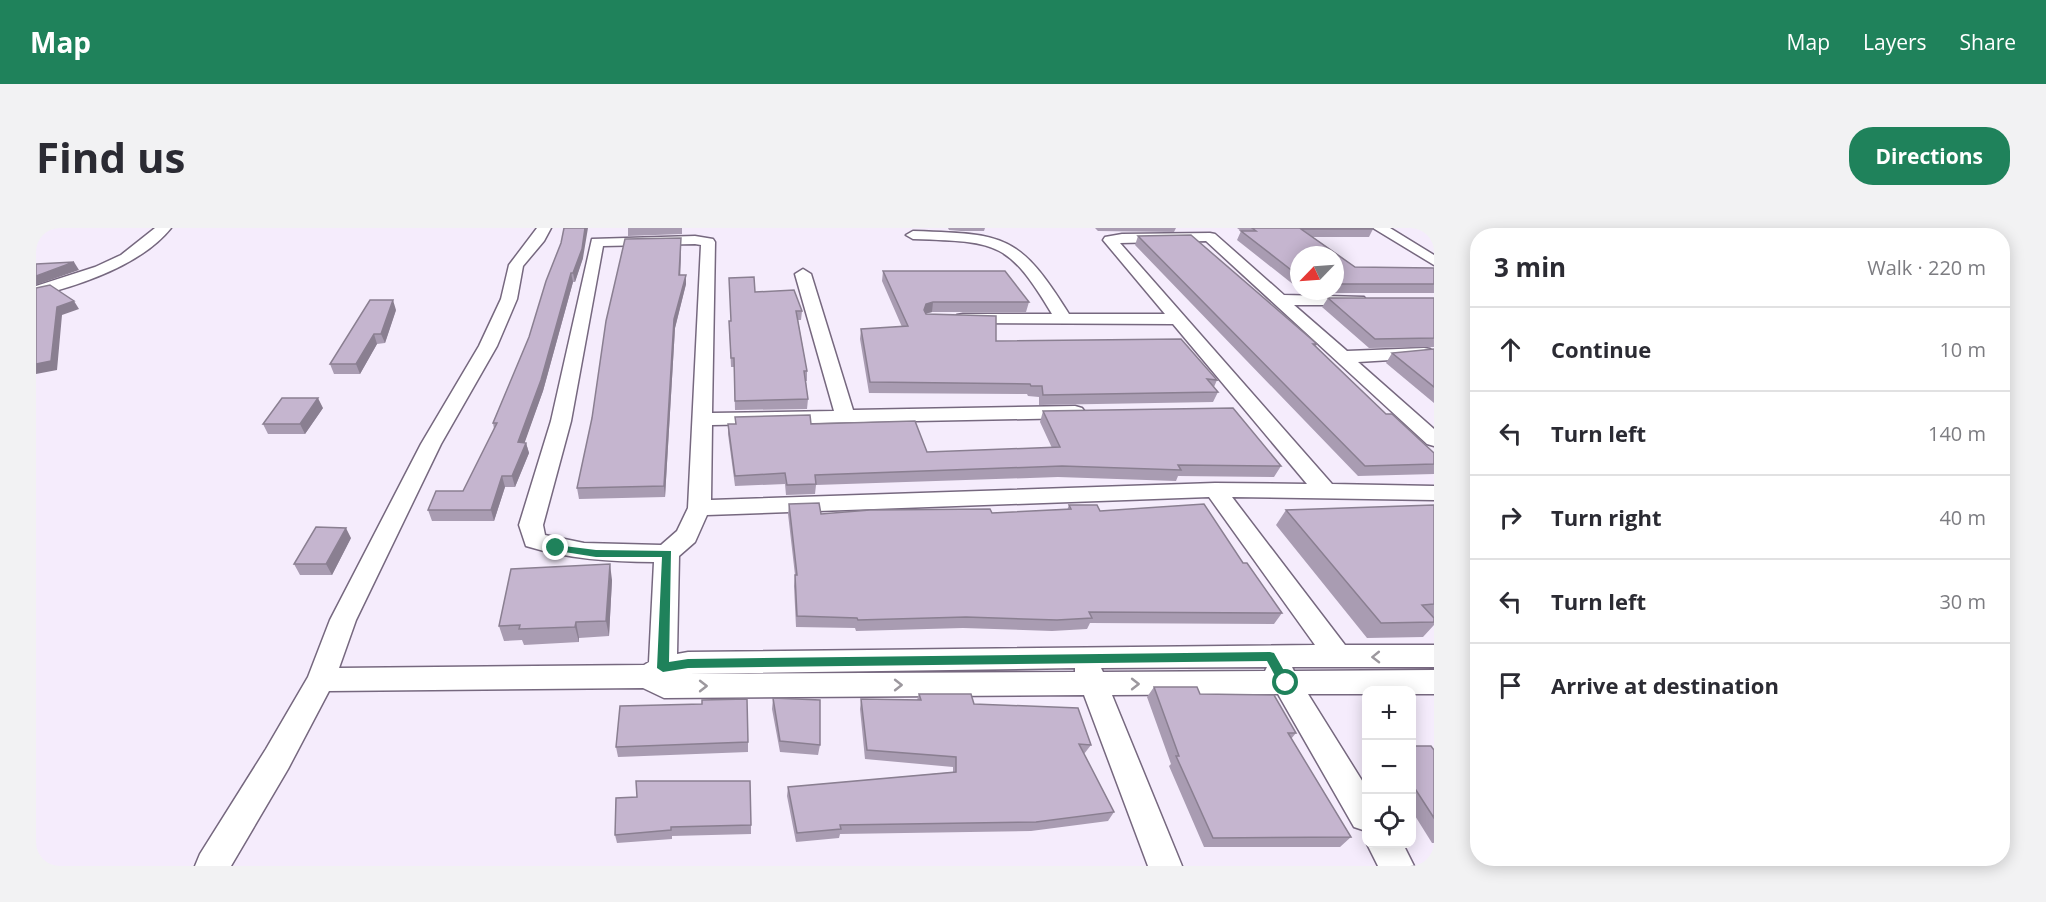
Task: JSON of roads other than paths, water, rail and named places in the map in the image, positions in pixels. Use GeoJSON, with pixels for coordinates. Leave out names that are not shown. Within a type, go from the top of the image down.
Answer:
{"type":"FeatureCollection","features":[{"type":"Feature","properties":{"kind":"street"},"geometry":{"type":"LineString","coordinates":[[36,291],[100,270],[126,258],[162,230],[178,228]]}},
{"type":"Feature","properties":{"kind":"street"},"geometry":{"type":"LineString","coordinates":[[212,866],[278,759],[321,680],[343,620],[426,454],[488,346],[509,299],[516,265],[539,238],[544,228]]}},
{"type":"Feature","properties":{"kind":"street"},"geometry":{"type":"LineString","coordinates":[[1380,228],[1434,261]]}},
{"type":"Feature","properties":{"kind":"street"},"geometry":{"type":"LineString","coordinates":[[913,235],[973,237],[1004,244],[1014,250],[1025,262],[1063,318]]}},
{"type":"Feature","properties":{"kind":"street"},"geometry":{"type":"LineString","coordinates":[[1326,492],[1110,240],[1134,237],[1210,237],[1434,440]]}},
{"type":"Feature","properties":{"kind":"street"},"geometry":{"type":"LineString","coordinates":[[694,240],[708,242],[699,508],[687,536],[667,553],[596,554],[556,548],[534,540],[531,525],[561,421],[597,242],[694,240]]}},
{"type":"Feature","properties":{"kind":"street"},"geometry":{"type":"LineString","coordinates":[[803,274],[845,416]]}},
{"type":"Feature","properties":{"kind":"street"},"geometry":{"type":"LineString","coordinates":[[1280,300],[1375,300]]}},
{"type":"Feature","properties":{"kind":"street"},"geometry":{"type":"LineString","coordinates":[[944,319],[1180,319]]}},
{"type":"Feature","properties":{"kind":"street"},"geometry":{"type":"LineString","coordinates":[[1342,357],[1427,352]]}},
{"type":"Feature","properties":{"kind":"street"},"geometry":{"type":"LineString","coordinates":[[1231,411],[1254,410]]}},
{"type":"Feature","properties":{"kind":"street"},"geometry":{"type":"LineString","coordinates":[[701,418],[1090,412]]}},
{"type":"Feature","properties":{"kind":"street"},"geometry":{"type":"LineString","coordinates":[[1215,490],[1339,658]]}},
{"type":"Feature","properties":{"kind":"street"},"geometry":{"type":"LineString","coordinates":[[699,508],[1215,490],[1434,493]]}},
{"type":"Feature","properties":{"kind":"street"},"geometry":{"type":"LineString","coordinates":[[667,553],[655,672],[664,686],[1088,671],[1270,656],[1339,658],[1434,656]]}},
{"type":"Feature","properties":{"kind":"street"},"geometry":{"type":"LineString","coordinates":[[1270,656],[1362,809]]}},
{"type":"Feature","properties":{"kind":"street"},"geometry":{"type":"LineString","coordinates":[[1088,671],[1286,683],[1434,682]]}},
{"type":"Feature","properties":{"kind":"street"},"geometry":{"type":"LineString","coordinates":[[1088,671],[1165,866]]}},
{"type":"Feature","properties":{"kind":"street"},"geometry":{"type":"LineString","coordinates":[[321,680],[655,672]]}},
{"type":"Feature","properties":{"kind":"street"},"geometry":{"type":"LineString","coordinates":[[1387,848],[1397,866]]}}]}
